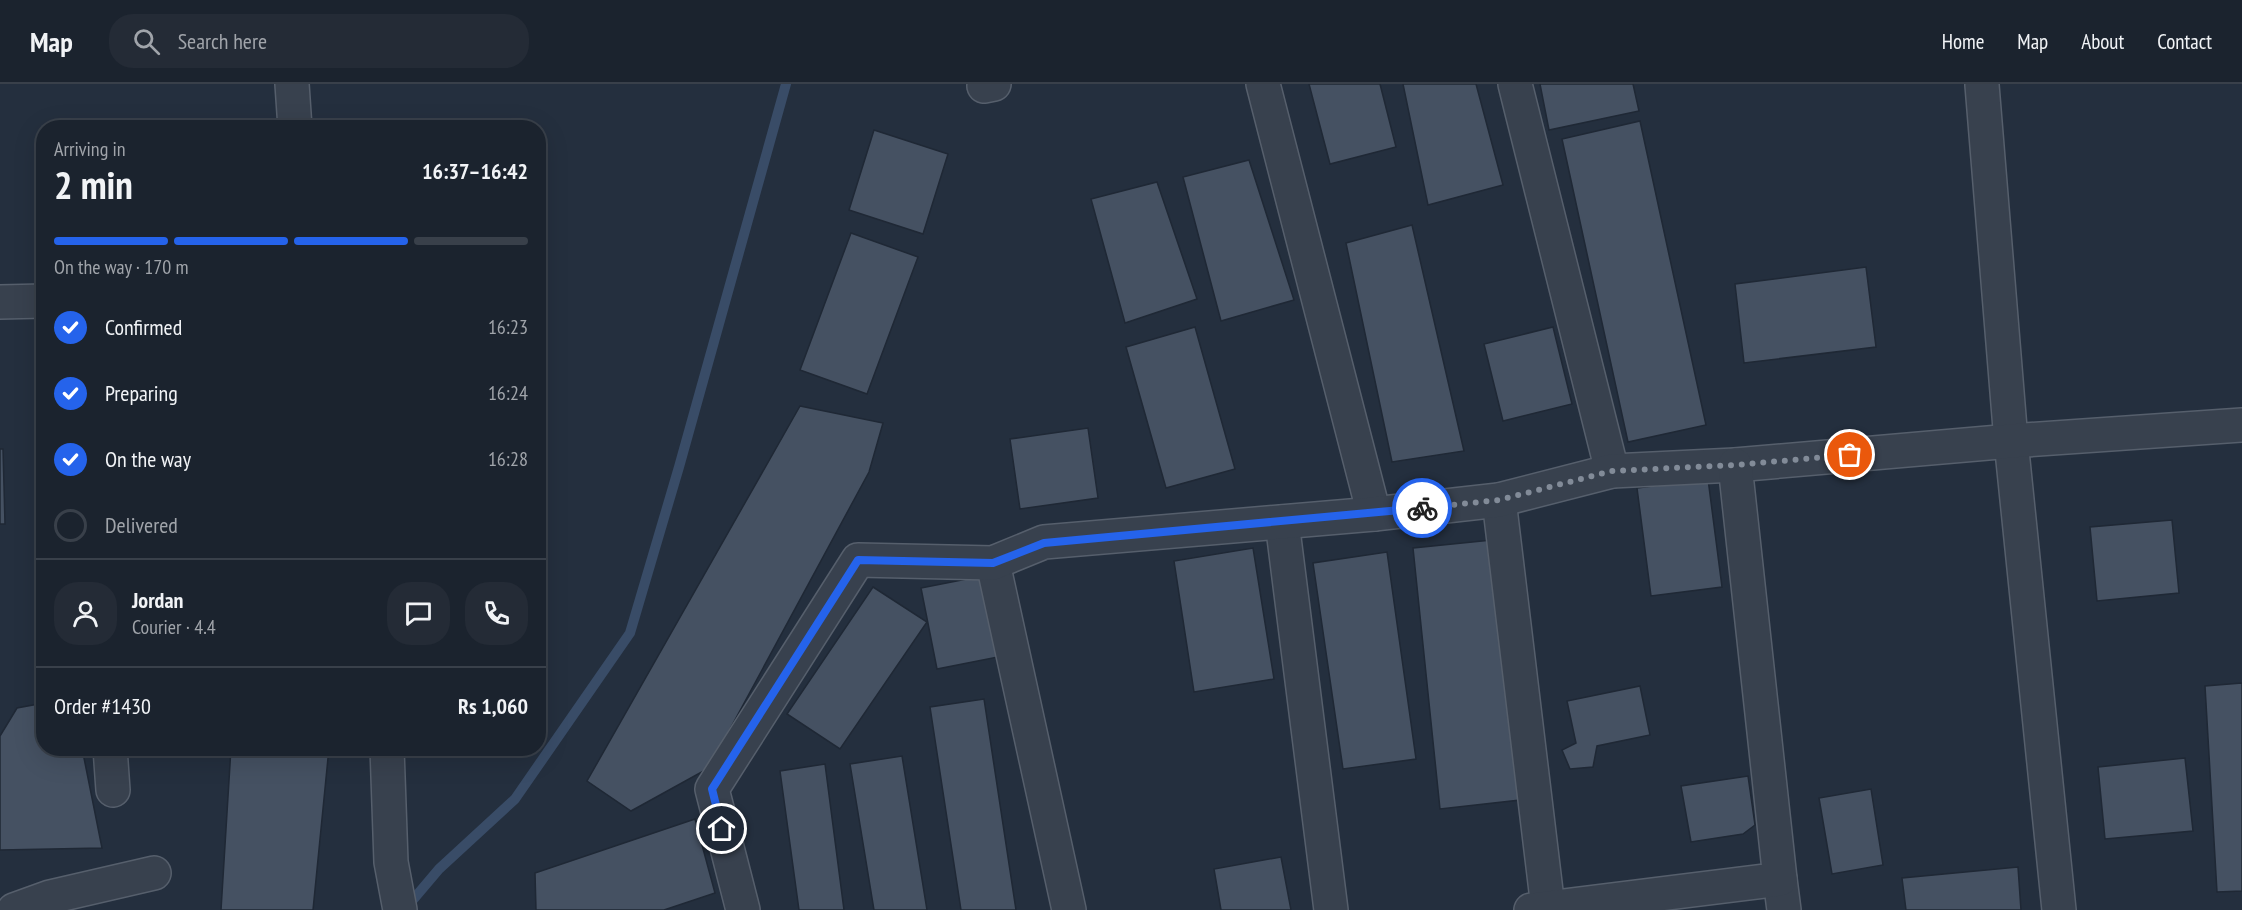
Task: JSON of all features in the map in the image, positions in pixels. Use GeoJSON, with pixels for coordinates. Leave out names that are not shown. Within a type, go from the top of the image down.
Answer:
{"type":"FeatureCollection","features":[{"type":"Feature","properties":{"kind":"street"},"geometry":{"type":"LineString","coordinates":[[292,84],[294,120]]}},
{"type":"Feature","properties":{"kind":"street"},"geometry":{"type":"LineString","coordinates":[[1263,84],[1374,514]]}},
{"type":"Feature","properties":{"kind":"street"},"geometry":{"type":"LineString","coordinates":[[1515,84],[1612,471]]}},
{"type":"Feature","properties":{"kind":"street"},"geometry":{"type":"LineString","coordinates":[[1982,85],[2011,441],[2059,910]]}},
{"type":"Feature","properties":{"kind":"street"},"geometry":{"type":"LineString","coordinates":[[0,302],[36,301]]}},
{"type":"Feature","properties":{"kind":"street"},"geometry":{"type":"LineString","coordinates":[[743,910],[712,789],[858,560],[993,563],[1044,543],[1374,514],[1499,500],[1612,471],[1735,465],[2011,441],[2242,425]]}},
{"type":"Feature","properties":{"kind":"street"},"geometry":{"type":"LineString","coordinates":[[1499,500],[1539,909],[1782,895],[1735,465]]}},
{"type":"Feature","properties":{"kind":"street"},"geometry":{"type":"LineString","coordinates":[[1282,522],[1331,910]]}},
{"type":"Feature","properties":{"kind":"street"},"geometry":{"type":"LineString","coordinates":[[993,563],[1069,910]]}},
{"type":"Feature","properties":{"kind":"street"},"geometry":{"type":"LineString","coordinates":[[111,756],[113,790]]}},
{"type":"Feature","properties":{"kind":"street"},"geometry":{"type":"LineString","coordinates":[[387,756],[391,862],[400,910]]}},
{"type":"Feature","properties":{"kind":"street"},"geometry":{"type":"LineString","coordinates":[[14,910],[50,897],[154,873]]}},
{"type":"Feature","properties":{"kind":"building"},"geometry":{"type":"Polygon","coordinates":[[[1309,84],[1380,84],[1396,147],[1330,164],[1309,84]]]}},
{"type":"Feature","properties":{"kind":"building"},"geometry":{"type":"Polygon","coordinates":[[[1403,84],[1476,84],[1503,185],[1428,205],[1403,84]]]}},
{"type":"Feature","properties":{"kind":"building"},"geometry":{"type":"Polygon","coordinates":[[[1540,84],[1633,84],[1639,111],[1549,130],[1540,84]]]}},
{"type":"Feature","properties":{"kind":"building"},"geometry":{"type":"Polygon","coordinates":[[[1640,121],[1706,425],[1628,442],[1562,139],[1640,121]]]}},
{"type":"Feature","properties":{"kind":"building"},"geometry":{"type":"Polygon","coordinates":[[[874,130],[948,154],[923,234],[849,210],[874,130]]]}},
{"type":"Feature","properties":{"kind":"building"},"geometry":{"type":"Polygon","coordinates":[[[1249,160],[1294,300],[1221,321],[1183,177],[1249,160]]]}},
{"type":"Feature","properties":{"kind":"building"},"geometry":{"type":"Polygon","coordinates":[[[1157,182],[1197,299],[1125,323],[1091,199],[1157,182]]]}},
{"type":"Feature","properties":{"kind":"building"},"geometry":{"type":"Polygon","coordinates":[[[1412,225],[1464,451],[1392,462],[1346,243],[1412,225]]]}},
{"type":"Feature","properties":{"kind":"building"},"geometry":{"type":"Polygon","coordinates":[[[851,233],[918,257],[867,394],[800,370],[851,233]]]}},
{"type":"Feature","properties":{"kind":"building"},"geometry":{"type":"Polygon","coordinates":[[[1866,267],[1876,347],[1744,363],[1735,284],[1866,267]]]}},
{"type":"Feature","properties":{"kind":"building"},"geometry":{"type":"Polygon","coordinates":[[[1195,327],[1235,469],[1166,488],[1126,347],[1195,327]]]}},
{"type":"Feature","properties":{"kind":"building"},"geometry":{"type":"Polygon","coordinates":[[[1553,327],[1572,404],[1503,421],[1484,344],[1553,327]]]}},
{"type":"Feature","properties":{"kind":"building"},"geometry":{"type":"Polygon","coordinates":[[[800,406],[883,423],[869,472],[709,768],[631,811],[587,781],[800,406]]]}},
{"type":"Feature","properties":{"kind":"building"},"geometry":{"type":"Polygon","coordinates":[[[1088,428],[1098,498],[1020,509],[1010,439],[1088,428]]]}},
{"type":"Feature","properties":{"kind":"building"},"geometry":{"type":"Polygon","coordinates":[[[0,449],[3,449],[5,524],[0,524],[0,449]]]}},
{"type":"Feature","properties":{"kind":"building"},"geometry":{"type":"Polygon","coordinates":[[[1708,479],[1722,587],[1651,596],[1637,488],[1708,479]]]}},
{"type":"Feature","properties":{"kind":"building"},"geometry":{"type":"Polygon","coordinates":[[[2172,520],[2179,593],[2097,601],[2090,527],[2172,520]]]}},
{"type":"Feature","properties":{"kind":"building"},"geometry":{"type":"Polygon","coordinates":[[[1492,540],[1520,800],[1440,809],[1413,548],[1492,540]]]}},
{"type":"Feature","properties":{"kind":"building"},"geometry":{"type":"Polygon","coordinates":[[[1253,548],[1274,679],[1194,692],[1174,561],[1253,548]]]}},
{"type":"Feature","properties":{"kind":"building"},"geometry":{"type":"Polygon","coordinates":[[[1387,552],[1416,759],[1343,769],[1313,563],[1387,552]]]}},
{"type":"Feature","properties":{"kind":"building"},"geometry":{"type":"Polygon","coordinates":[[[982,576],[998,657],[937,669],[921,588],[982,576]]]}},
{"type":"Feature","properties":{"kind":"building"},"geometry":{"type":"Polygon","coordinates":[[[873,587],[927,622],[840,749],[787,714],[873,587]]]}},
{"type":"Feature","properties":{"kind":"building"},"geometry":{"type":"Polygon","coordinates":[[[2242,683],[2242,891],[2217,892],[2205,686],[2242,683]]]}},
{"type":"Feature","properties":{"kind":"building"},"geometry":{"type":"Polygon","coordinates":[[[1640,686],[1650,735],[1597,746],[1593,767],[1570,769],[1562,750],[1576,743],[1567,701],[1640,686]]]}},
{"type":"Feature","properties":{"kind":"building"},"geometry":{"type":"Polygon","coordinates":[[[984,699],[1016,910],[961,910],[930,707],[984,699]]]}},
{"type":"Feature","properties":{"kind":"building"},"geometry":{"type":"Polygon","coordinates":[[[36,704],[36,756],[84,756],[102,848],[0,850],[0,736],[17,708],[36,704]]]}},
{"type":"Feature","properties":{"kind":"building"},"geometry":{"type":"Polygon","coordinates":[[[231,756],[328,756],[313,910],[221,910],[231,756]]]}},
{"type":"Feature","properties":{"kind":"building"},"geometry":{"type":"Polygon","coordinates":[[[902,756],[927,910],[874,910],[850,764],[902,756]]]}},
{"type":"Feature","properties":{"kind":"building"},"geometry":{"type":"Polygon","coordinates":[[[2185,758],[2193,831],[2105,839],[2098,767],[2185,758]]]}},
{"type":"Feature","properties":{"kind":"building"},"geometry":{"type":"Polygon","coordinates":[[[825,764],[844,910],[799,910],[780,771],[825,764]]]}},
{"type":"Feature","properties":{"kind":"building"},"geometry":{"type":"Polygon","coordinates":[[[1748,776],[1755,825],[1743,834],[1691,842],[1681,786],[1748,776]]]}},
{"type":"Feature","properties":{"kind":"building"},"geometry":{"type":"Polygon","coordinates":[[[1871,789],[1883,865],[1832,874],[1819,798],[1871,789]]]}},
{"type":"Feature","properties":{"kind":"building"},"geometry":{"type":"Polygon","coordinates":[[[695,819],[715,893],[664,910],[536,910],[535,873],[695,819]]]}},
{"type":"Feature","properties":{"kind":"building"},"geometry":{"type":"Polygon","coordinates":[[[1281,857],[1291,910],[1221,910],[1214,869],[1281,857]]]}},
{"type":"Feature","properties":{"kind":"building"},"geometry":{"type":"Polygon","coordinates":[[[2018,867],[2021,910],[1906,910],[1902,878],[2018,867]]]}},
{"type":"Feature","properties":{"kind":"waterway"},"geometry":{"type":"LineString","coordinates":[[546,754],[630,633],[786,84]]}},
{"type":"Feature","properties":{"kind":"waterway"},"geometry":{"type":"LineString","coordinates":[[406,908],[439,869],[515,799],[545,756]]}},
{"type":"Feature","properties":{"kind":"way so far"},"geometry":{"type":"LineString","coordinates":[[1422,508],[1499,500],[1612,471],[1735,465],[1850,455]]}},
{"type":"Feature","properties":{"kind":"route"},"geometry":{"type":"LineString","coordinates":[[722,829],[712,789],[858,560],[993,563],[1044,543],[1422,508]]}}]}
